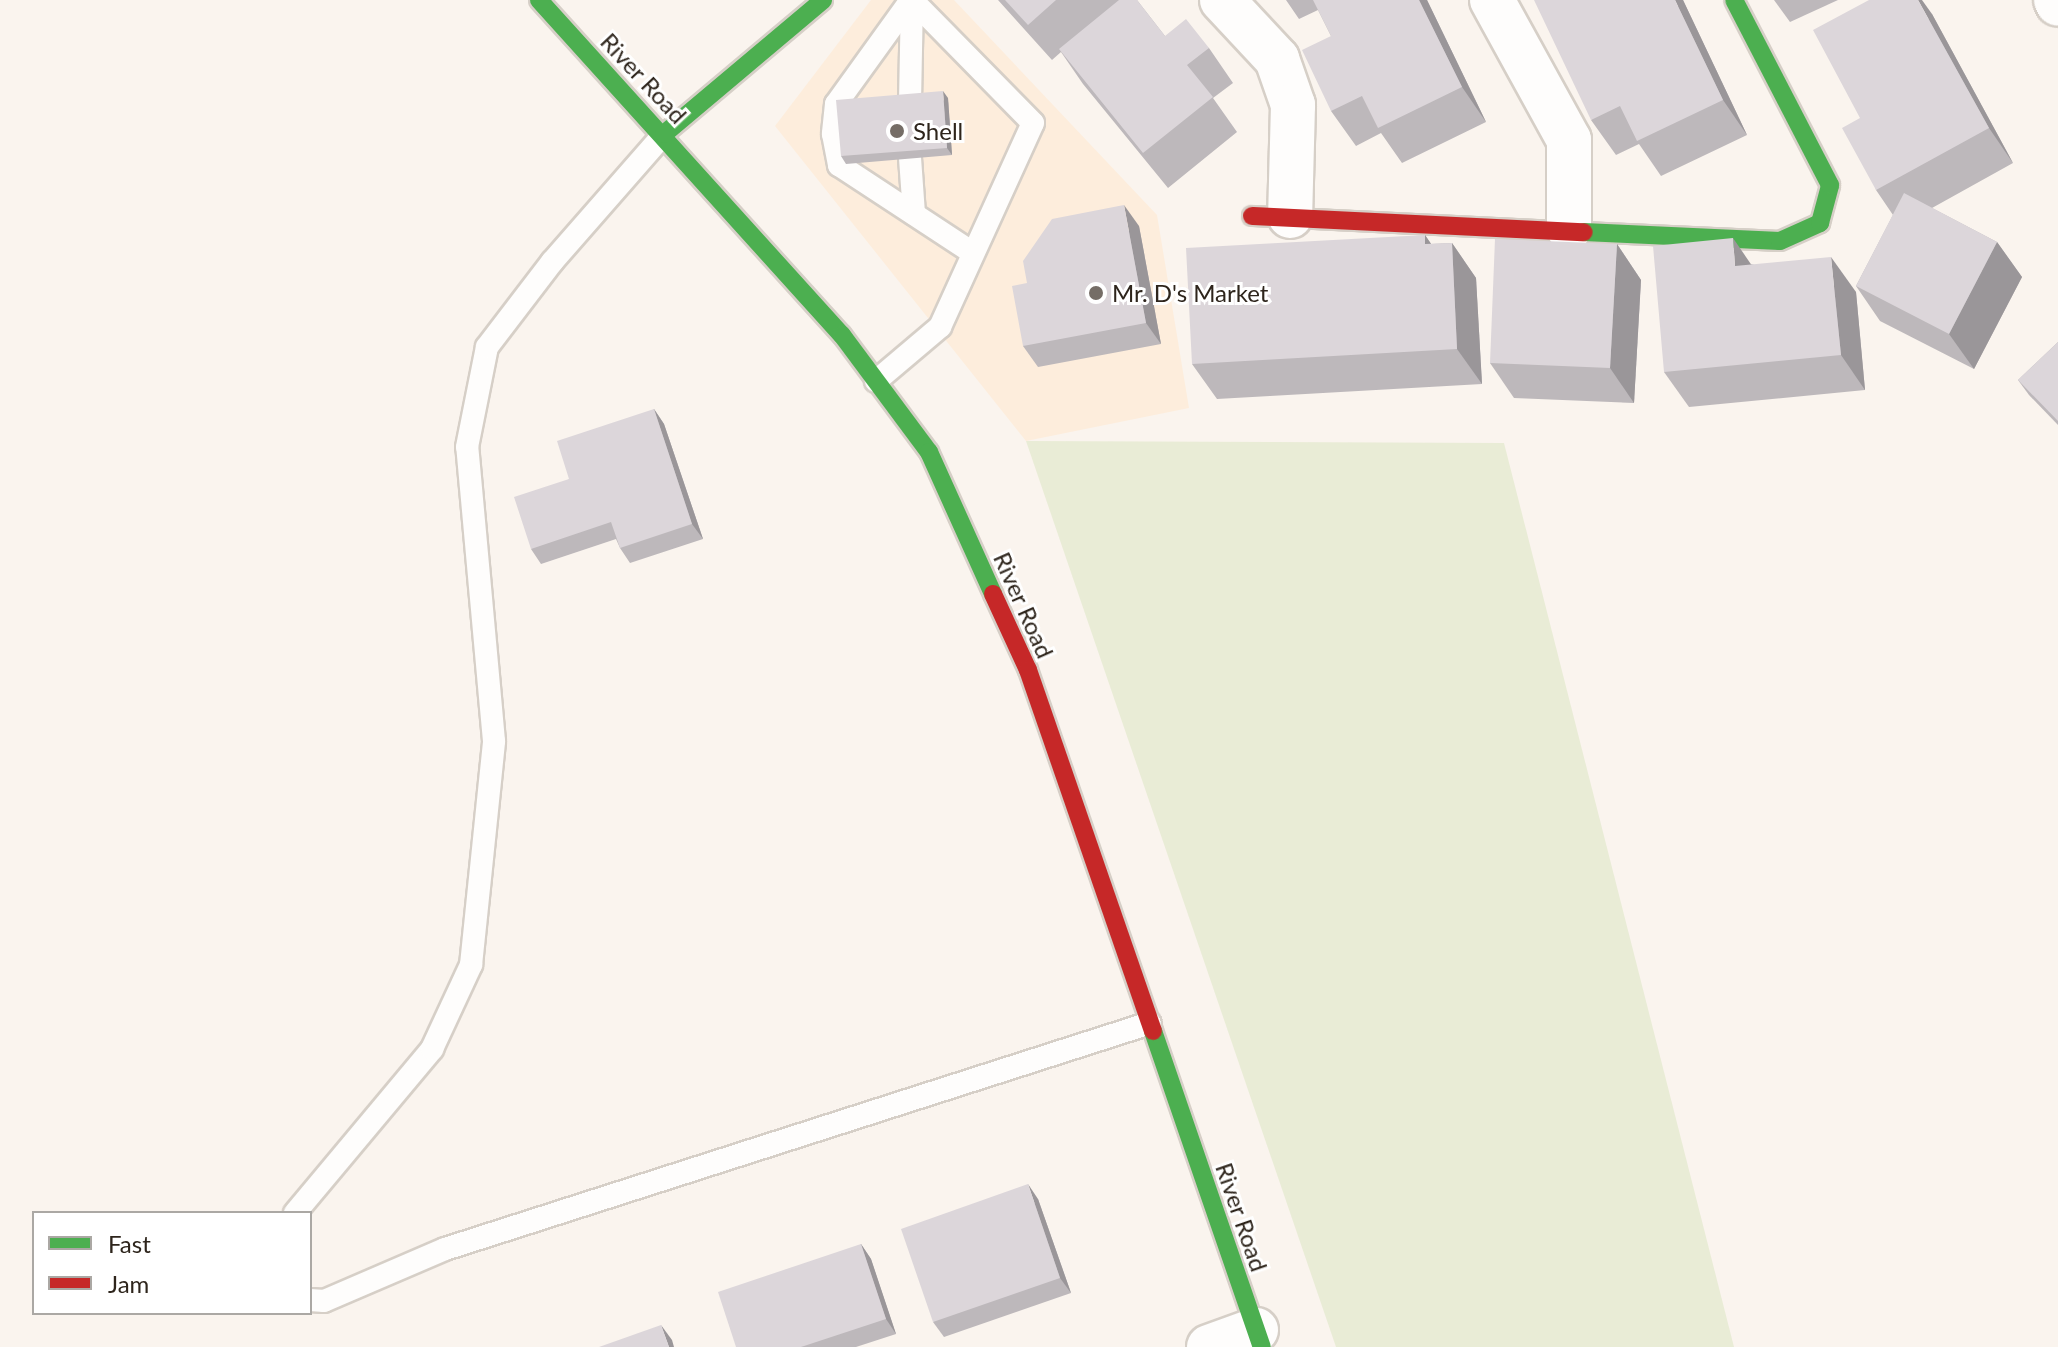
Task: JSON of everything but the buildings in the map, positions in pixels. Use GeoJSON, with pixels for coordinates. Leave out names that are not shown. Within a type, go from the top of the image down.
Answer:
{"type":"FeatureCollection","features":[{"type":"Feature","properties":{"kind":"main road","name":"River Road"},"geometry":{"type":"LineString","coordinates":[[539,0],[664,134],[842,335],[929,452],[1028,670],[1259,1338]]}},
{"type":"Feature","properties":{"kind":"main road"},"geometry":{"type":"LineString","coordinates":[[664,134],[823,0]]}},
{"type":"Feature","properties":{"kind":"main road"},"geometry":{"type":"LineString","coordinates":[[1271,216],[1780,241],[1820,223],[1830,185],[1734,0]]}},
{"type":"Feature","properties":{"kind":"street"},"geometry":{"type":"LineString","coordinates":[[1222,0],[1277,59],[1293,105],[1271,216]]}},
{"type":"Feature","properties":{"kind":"street"},"geometry":{"type":"LineString","coordinates":[[1492,0],[1569,140],[1569,229]]}},
{"type":"Feature","properties":{"kind":"street"},"geometry":{"type":"LineString","coordinates":[[1209,1347],[1259,1338]]}},
{"type":"Feature","properties":{"kind":"lane"},"geometry":{"type":"LineString","coordinates":[[910,102],[912,0]]}},
{"type":"Feature","properties":{"kind":"lane"},"geometry":{"type":"LineString","coordinates":[[912,0],[836,104],[833,134],[839,165],[973,253]]}},
{"type":"Feature","properties":{"kind":"lane"},"geometry":{"type":"LineString","coordinates":[[876,381],[940,327],[1033,123],[912,0]]}},
{"type":"Feature","properties":{"kind":"lane"},"geometry":{"type":"LineString","coordinates":[[297,1211],[432,1049],[471,965],[494,741],[467,447],[487,347],[552,262],[664,134]]}},
{"type":"Feature","properties":{"kind":"lane"},"geometry":{"type":"LineString","coordinates":[[910,158],[914,214]]}},
{"type":"Feature","properties":{"kind":"lane"},"geometry":{"type":"LineString","coordinates":[[312,1300],[324,1301],[445,1249],[1150,1023]]}},
{"type":"Feature","properties":{"kind":"shaded area"},"geometry":{"type":"Polygon","coordinates":[[[871,0],[954,0],[1157,215],[1189,408],[1026,441],[775,126],[871,0]]]}},
{"type":"Feature","properties":{"kind":"green space"},"geometry":{"type":"Polygon","coordinates":[[[1026,441],[1504,443],[1734,1347],[1336,1347],[1026,441]]]}},
{"type":"Feature","properties":{"kind":"traffic: fast"},"geometry":{"type":"LineString","coordinates":[[539,0],[842,335],[929,452],[993,594]]}},
{"type":"Feature","properties":{"kind":"traffic: fast"},"geometry":{"type":"LineString","coordinates":[[664,134],[823,0]]}},
{"type":"Feature","properties":{"kind":"traffic: fast"},"geometry":{"type":"LineString","coordinates":[[1584,232],[1780,241],[1820,223],[1830,185],[1734,0]]}},
{"type":"Feature","properties":{"kind":"traffic: fast"},"geometry":{"type":"LineString","coordinates":[[1153,1031],[1262,1347]]}},
{"type":"Feature","properties":{"kind":"traffic: jam"},"geometry":{"type":"LineString","coordinates":[[1252,216],[1584,232]]}},
{"type":"Feature","properties":{"kind":"traffic: jam"},"geometry":{"type":"LineString","coordinates":[[993,594],[1028,670],[1153,1031]]}},
{"type":"Feature","properties":{"kind":"place","name":"Shell"},"geometry":{"type":"Point","coordinates":[897,131]}},
{"type":"Feature","properties":{"kind":"place","name":"Mr. D's Market"},"geometry":{"type":"Point","coordinates":[1096,293]}}]}
